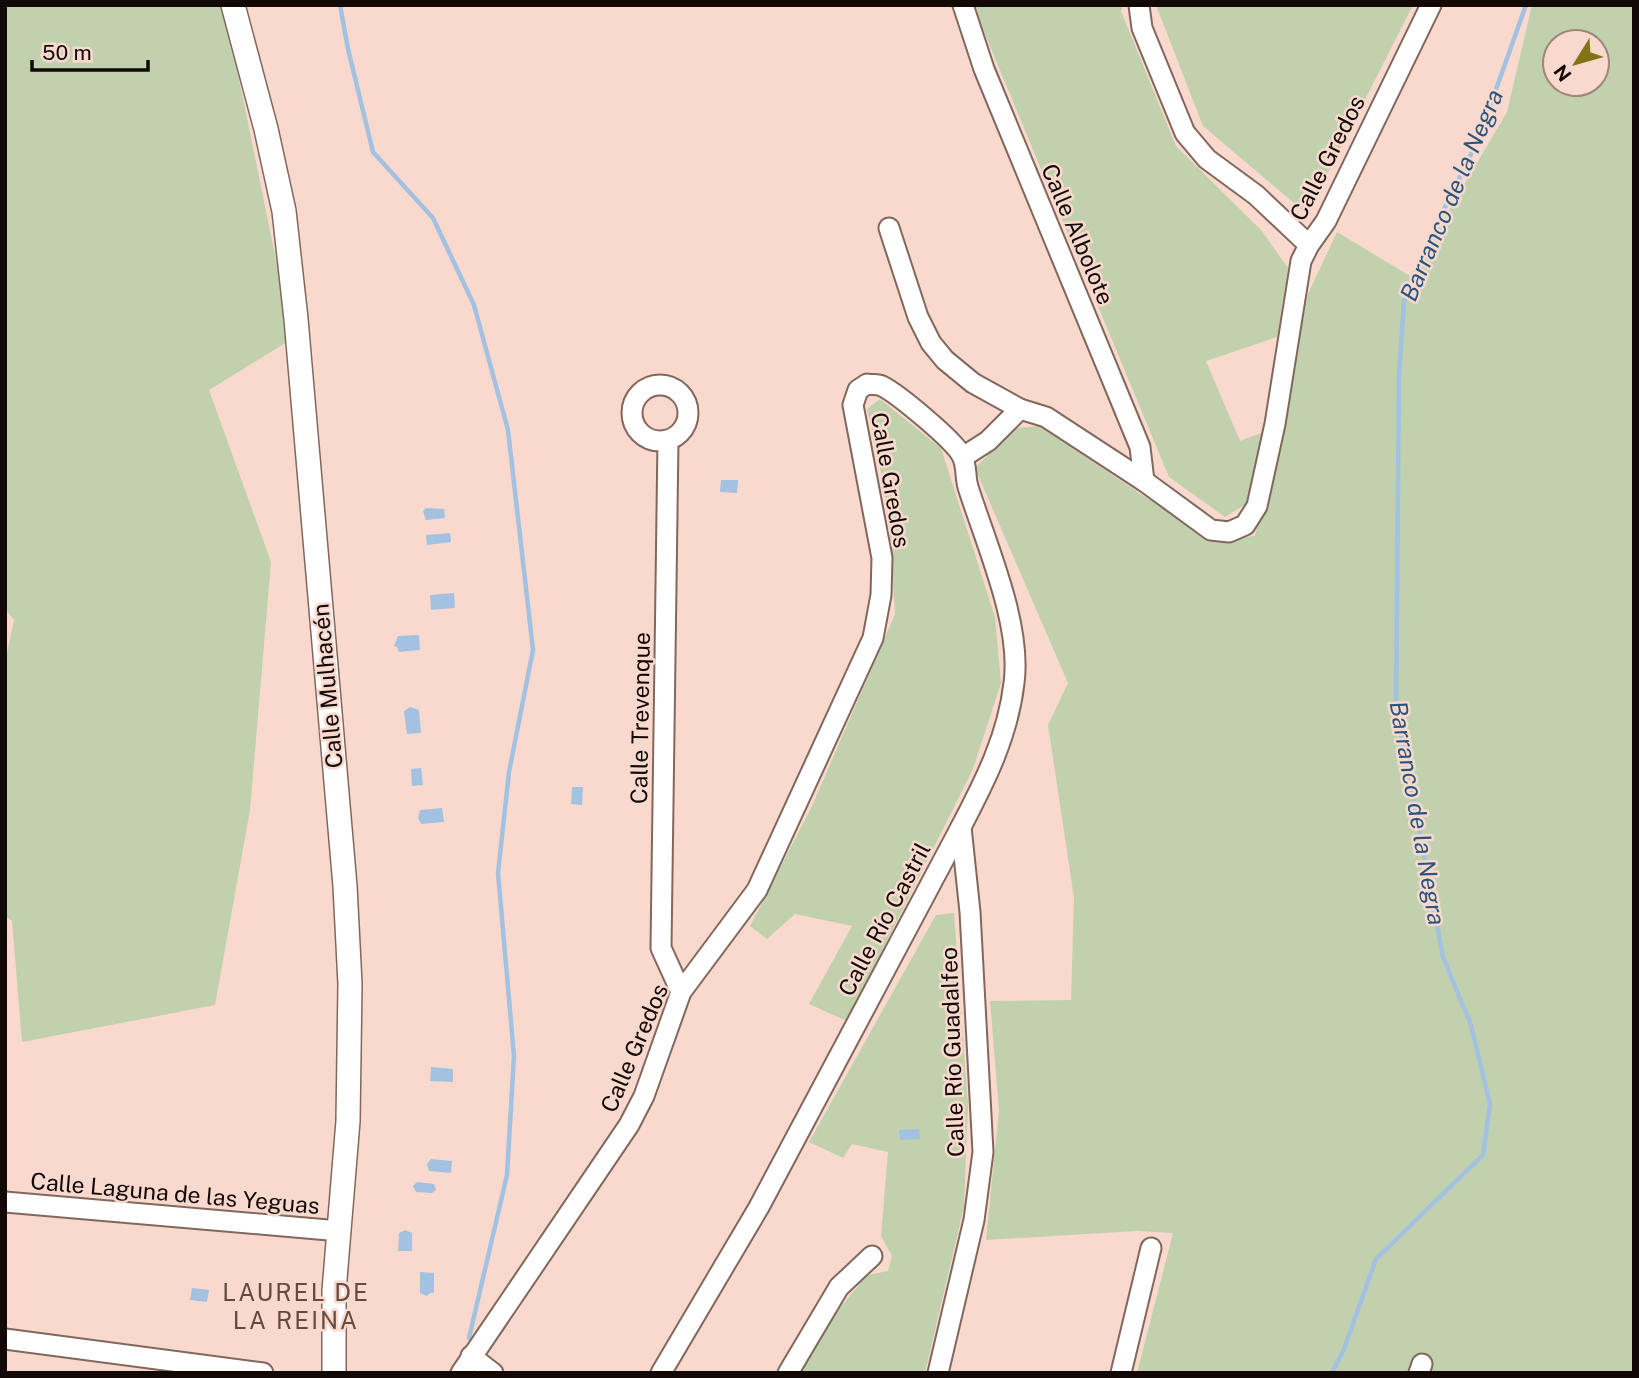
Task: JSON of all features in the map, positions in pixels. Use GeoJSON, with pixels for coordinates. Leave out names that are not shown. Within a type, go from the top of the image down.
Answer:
{"type":"FeatureCollection","features":[{"type":"Feature","properties":{"kind":"street","name":"Calle Mulhacén"},"geometry":{"type":"LineString","coordinates":[[233,5],[266,129],[284,211],[296,318],[344,873],[349,972],[348,1121],[334,1291],[334,1373]]}},
{"type":"Feature","properties":{"kind":"street","name":"Calle Albolote"},"geometry":{"type":"LineString","coordinates":[[963,5],[984,69],[1140,446],[1144,481]]}},
{"type":"Feature","properties":{"kind":"street"},"geometry":{"type":"LineString","coordinates":[[1139,5],[1142,29],[1185,133],[1207,159],[1256,195],[1309,245]]}},
{"type":"Feature","properties":{"kind":"street","name":"Calle Gredos"},"geometry":{"type":"LineString","coordinates":[[889,228],[918,317],[931,343],[945,360],[973,383],[1020,409],[1046,416],[1212,530],[1229,532],[1245,525],[1257,506],[1275,424],[1301,261],[1326,221],[1431,5]]}},
{"type":"Feature","properties":{"kind":"street","name":"Calle Gredos"},"geometry":{"type":"LineString","coordinates":[[461,1373],[629,1125],[644,1096],[681,992],[757,890],[873,638],[881,595],[882,558],[853,405],[858,390],[867,384],[881,386],[948,437],[963,457]]}},
{"type":"Feature","properties":{"kind":"street"},"geometry":{"type":"LineString","coordinates":[[963,457],[988,441],[1020,409]]}},
{"type":"Feature","properties":{"kind":"street","name":"Calle Trevenque"},"geometry":{"type":"LineString","coordinates":[[668,440],[661,948],[681,992]]}},
{"type":"Feature","properties":{"kind":"street","name":"Calle Río Castril"},"geometry":{"type":"LineString","coordinates":[[661,1373],[759,1207],[961,827],[991,768],[1007,723],[1015,681],[1013,642],[1005,601],[966,482],[963,457]]}},
{"type":"Feature","properties":{"kind":"street","name":"Calle Río Guadalfeo"},"geometry":{"type":"LineString","coordinates":[[938,1373],[974,1220],[983,1152],[961,827]]}},
{"type":"Feature","properties":{"kind":"street"},"geometry":{"type":"LineString","coordinates":[[930,885],[942,878],[957,883],[967,892]]}},
{"type":"Feature","properties":{"kind":"street","name":"Calle Laguna de las Yeguas"},"geometry":{"type":"LineString","coordinates":[[5,1202],[340,1231]]}},
{"type":"Feature","properties":{"kind":"street"},"geometry":{"type":"LineString","coordinates":[[1121,1373],[1152,1248]]}},
{"type":"Feature","properties":{"kind":"street"},"geometry":{"type":"LineString","coordinates":[[788,1373],[839,1287],[872,1256]]}},
{"type":"Feature","properties":{"kind":"street"},"geometry":{"type":"LineString","coordinates":[[5,1339],[263,1373]]}},
{"type":"Feature","properties":{"kind":"street"},"geometry":{"type":"LineString","coordinates":[[471,1356],[493,1373]]}},
{"type":"Feature","properties":{"kind":"green space"},"geometry":{"type":"Polygon","coordinates":[[[5,5],[224,5],[292,339],[209,390],[271,562],[250,810],[215,1005],[22,1042],[12,921],[5,916],[5,663],[14,620],[5,609],[5,5]]]}},
{"type":"Feature","properties":{"kind":"green space"},"geometry":{"type":"Polygon","coordinates":[[[976,5],[1123,5],[1121,11],[1176,146],[1262,231],[1288,268],[1277,337],[1206,361],[1240,441],[1264,432],[1249,502],[1225,517],[1169,477],[980,22],[976,5]]]}},
{"type":"Feature","properties":{"kind":"green space"},"geometry":{"type":"Polygon","coordinates":[[[1156,5],[1413,5],[1307,214],[1203,126],[1156,5]]]}},
{"type":"Feature","properties":{"kind":"green space"},"geometry":{"type":"Polygon","coordinates":[[[1532,5],[1634,5],[1634,1373],[1137,1373],[1173,1233],[1137,1231],[986,1240],[999,1110],[990,1001],[1071,1000],[1074,898],[1048,725],[1068,683],[975,468],[1015,428],[1039,426],[1210,540],[1255,536],[1308,294],[1337,232],[1410,276],[1507,112],[1532,5]]]}},
{"type":"Feature","properties":{"kind":"green space"},"geometry":{"type":"Polygon","coordinates":[[[880,399],[941,448],[995,617],[1001,683],[973,769],[847,1021],[809,1004],[852,926],[795,914],[767,939],[750,926],[812,806],[895,614],[889,520],[867,409],[880,399]]]}},
{"type":"Feature","properties":{"kind":"green space"},"geometry":{"type":"Polygon","coordinates":[[[954,913],[968,1107],[964,1207],[925,1373],[801,1373],[830,1320],[867,1275],[888,1271],[892,1256],[881,1236],[888,1152],[852,1144],[843,1158],[809,1142],[936,915],[954,913]]]}},
{"type":"Feature","properties":{"kind":"water"},"geometry":{"type":"Polygon","coordinates":[[[721,480],[738,480],[737,493],[720,492],[721,480]]]}},
{"type":"Feature","properties":{"kind":"water"},"geometry":{"type":"Polygon","coordinates":[[[426,508],[444,509],[445,518],[426,520],[423,511],[426,508]]]}},
{"type":"Feature","properties":{"kind":"water"},"geometry":{"type":"Polygon","coordinates":[[[450,533],[451,542],[427,545],[426,535],[450,533]]]}},
{"type":"Feature","properties":{"kind":"water"},"geometry":{"type":"Polygon","coordinates":[[[454,593],[455,608],[431,610],[430,595],[454,593]]]}},
{"type":"Feature","properties":{"kind":"water"},"geometry":{"type":"Polygon","coordinates":[[[419,635],[420,650],[399,652],[394,646],[398,636],[419,635]]]}},
{"type":"Feature","properties":{"kind":"water"},"geometry":{"type":"Polygon","coordinates":[[[410,707],[419,710],[421,733],[407,734],[404,711],[410,707]]]}},
{"type":"Feature","properties":{"kind":"water"},"geometry":{"type":"Polygon","coordinates":[[[421,768],[423,785],[412,786],[411,769],[421,768]]]}},
{"type":"Feature","properties":{"kind":"water"},"geometry":{"type":"Polygon","coordinates":[[[572,787],[583,787],[582,805],[571,804],[572,787]]]}},
{"type":"Feature","properties":{"kind":"water"},"geometry":{"type":"Polygon","coordinates":[[[442,808],[444,822],[421,824],[418,818],[420,810],[442,808]]]}},
{"type":"Feature","properties":{"kind":"water"},"geometry":{"type":"Polygon","coordinates":[[[431,1067],[453,1069],[453,1082],[430,1081],[431,1067]]]}},
{"type":"Feature","properties":{"kind":"water"},"geometry":{"type":"Polygon","coordinates":[[[919,1129],[920,1139],[900,1140],[899,1130],[919,1129]]]}},
{"type":"Feature","properties":{"kind":"water"},"geometry":{"type":"Polygon","coordinates":[[[431,1159],[452,1161],[451,1173],[429,1171],[427,1164],[431,1159]]]}},
{"type":"Feature","properties":{"kind":"water"},"geometry":{"type":"Polygon","coordinates":[[[417,1182],[434,1184],[436,1190],[432,1193],[416,1192],[413,1186],[417,1182]]]}},
{"type":"Feature","properties":{"kind":"water"},"geometry":{"type":"Polygon","coordinates":[[[405,1230],[412,1233],[412,1251],[398,1251],[399,1233],[405,1230]]]}},
{"type":"Feature","properties":{"kind":"water"},"geometry":{"type":"Polygon","coordinates":[[[420,1272],[434,1273],[434,1293],[427,1296],[420,1293],[420,1272]]]}},
{"type":"Feature","properties":{"kind":"water"},"geometry":{"type":"Polygon","coordinates":[[[192,1288],[209,1290],[207,1302],[190,1300],[192,1288]]]}},
{"type":"Feature","properties":{"kind":"waterway"},"geometry":{"type":"LineString","coordinates":[[340,5],[373,152],[433,218],[474,305],[508,430],[533,650],[509,772],[498,873],[514,1056],[507,1175],[469,1338]]}},
{"type":"Feature","properties":{"kind":"waterway","name":"Barranco de la Negra"},"geometry":{"type":"LineString","coordinates":[[1332,1373],[1344,1349],[1376,1259],[1483,1155],[1490,1104],[1471,1025],[1443,957],[1396,706],[1399,377],[1404,301],[1478,140],[1526,5]]}},
{"type":"Feature","properties":{"kind":"district","name":"LAUREL DE LA REINA"},"geometry":{"type":"Point","coordinates":[296,1306]}}]}
